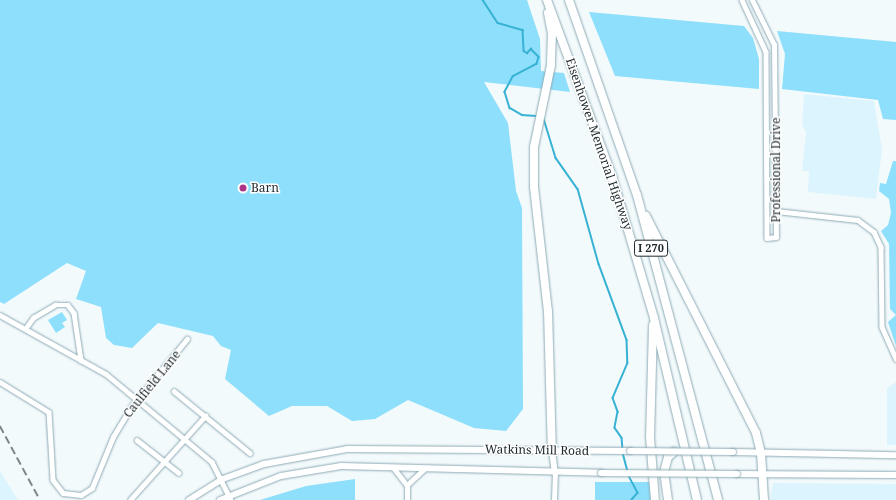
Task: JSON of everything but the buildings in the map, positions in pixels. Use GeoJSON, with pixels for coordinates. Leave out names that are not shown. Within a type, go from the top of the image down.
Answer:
{"type":"FeatureCollection","features":[{"type":"Feature","properties":{"kind":"highway"},"geometry":{"type":"LineString","coordinates":[[546,0],[552,33],[551,65],[537,132],[534,187],[548,311],[552,450]]}},
{"type":"Feature","properties":{"kind":"highway","name":"Eisenhower Memorial Highway"},"geometry":{"type":"LineString","coordinates":[[546,0],[612,176],[654,318],[696,500]]}},
{"type":"Feature","properties":{"kind":"highway","name":"I 270"},"geometry":{"type":"LineString","coordinates":[[569,0],[637,195],[718,500]]}},
{"type":"Feature","properties":{"kind":"highway"},"geometry":{"type":"LineString","coordinates":[[637,195],[756,433],[761,453],[764,500]]}},
{"type":"Feature","properties":{"kind":"highway"},"geometry":{"type":"LineString","coordinates":[[654,318],[650,437],[655,500]]}},
{"type":"Feature","properties":{"kind":"highway"},"geometry":{"type":"LineString","coordinates":[[668,500],[664,476],[668,457],[674,452]]}},
{"type":"Feature","properties":{"kind":"main road","name":"Watkins Mill Road"},"geometry":{"type":"LineString","coordinates":[[189,500],[223,479],[271,462],[347,449],[578,450],[896,455]]}},
{"type":"Feature","properties":{"kind":"main road"},"geometry":{"type":"LineString","coordinates":[[552,450],[555,473]]}},
{"type":"Feature","properties":{"kind":"main road","name":"Watkins Mill Road"},"geometry":{"type":"LineString","coordinates":[[220,500],[230,498],[300,472],[341,466],[390,465],[555,473],[664,476],[737,474],[896,475]]}},
{"type":"Feature","properties":{"kind":"street","name":"Professional Drive"},"geometry":{"type":"LineString","coordinates":[[742,0],[766,52],[767,238],[776,237],[774,45],[752,0]]}},
{"type":"Feature","properties":{"kind":"street"},"geometry":{"type":"LineString","coordinates":[[776,211],[858,220],[874,232],[881,247],[882,328],[896,359]]}},
{"type":"Feature","properties":{"kind":"street"},"geometry":{"type":"LineString","coordinates":[[25,329],[33,318],[55,304],[68,304],[74,313],[81,360]]}},
{"type":"Feature","properties":{"kind":"street"},"geometry":{"type":"LineString","coordinates":[[0,315],[81,360],[136,399],[212,462],[223,479],[230,498]]}},
{"type":"Feature","properties":{"kind":"street","name":"Caulfield Lane"},"geometry":{"type":"LineString","coordinates":[[0,382],[49,412],[53,480],[60,491],[72,496],[86,494],[92,488],[113,437],[136,399],[187,340]]}},
{"type":"Feature","properties":{"kind":"street"},"geometry":{"type":"LineString","coordinates":[[174,391],[250,453]]}},
{"type":"Feature","properties":{"kind":"street"},"geometry":{"type":"LineString","coordinates":[[130,500],[166,463],[205,416]]}},
{"type":"Feature","properties":{"kind":"street"},"geometry":{"type":"LineString","coordinates":[[138,440],[179,474]]}},
{"type":"Feature","properties":{"kind":"street"},"geometry":{"type":"LineString","coordinates":[[390,465],[400,472],[407,485],[407,500]]}},
{"type":"Feature","properties":{"kind":"street"},"geometry":{"type":"LineString","coordinates":[[407,485],[427,467]]}},
{"type":"Feature","properties":{"kind":"street"},"geometry":{"type":"LineString","coordinates":[[554,500],[555,473]]}},
{"type":"Feature","properties":{"kind":"shaded area"},"geometry":{"type":"Polygon","coordinates":[[[0,0],[527,0],[540,39],[541,71],[564,73],[570,92],[484,82],[508,123],[516,191],[522,208],[523,409],[506,431],[474,428],[408,400],[375,419],[352,421],[327,406],[292,406],[269,416],[225,379],[231,350],[221,346],[213,336],[158,323],[132,348],[114,345],[106,338],[101,307],[76,299],[86,271],[67,263],[4,304],[0,302],[0,0]]]}},
{"type":"Feature","properties":{"kind":"shaded area"},"geometry":{"type":"Polygon","coordinates":[[[589,12],[744,26],[753,38],[759,59],[759,89],[615,76],[589,12]]]}},
{"type":"Feature","properties":{"kind":"shaded area"},"geometry":{"type":"Polygon","coordinates":[[[777,31],[896,42],[896,120],[883,119],[878,100],[782,89],[785,54],[777,31]]]}},
{"type":"Feature","properties":{"kind":"shaded area"},"geometry":{"type":"Polygon","coordinates":[[[804,94],[874,101],[882,149],[876,199],[808,192],[809,171],[802,171],[806,132],[802,125],[804,94]]]}},
{"type":"Feature","properties":{"kind":"shaded area"},"geometry":{"type":"Polygon","coordinates":[[[893,161],[896,161],[896,315],[890,309],[889,244],[881,231],[888,225],[891,213],[889,199],[879,191],[880,183],[886,184],[893,161]]]}},
{"type":"Feature","properties":{"kind":"shaded area"},"geometry":{"type":"Polygon","coordinates":[[[62,312],[67,320],[62,323],[65,327],[56,333],[48,320],[62,312]]]}},
{"type":"Feature","properties":{"kind":"shaded area"},"geometry":{"type":"Polygon","coordinates":[[[896,315],[896,346],[888,322],[896,315]]]}},
{"type":"Feature","properties":{"kind":"shaded area"},"geometry":{"type":"Polygon","coordinates":[[[896,382],[896,445],[887,445],[887,388],[896,382]]]}},
{"type":"Feature","properties":{"kind":"shaded area"},"geometry":{"type":"Polygon","coordinates":[[[0,471],[18,500],[0,500],[0,471]]]}},
{"type":"Feature","properties":{"kind":"shaded area"},"geometry":{"type":"Polygon","coordinates":[[[355,479],[355,500],[260,500],[306,486],[355,479]]]}},
{"type":"Feature","properties":{"kind":"shaded area"},"geometry":{"type":"Polygon","coordinates":[[[595,482],[649,482],[653,500],[595,500],[595,482]]]}},
{"type":"Feature","properties":{"kind":"shaded area"},"geometry":{"type":"Polygon","coordinates":[[[773,483],[896,484],[896,500],[770,500],[773,483]]]}},
{"type":"Feature","properties":{"kind":"waterway"},"geometry":{"type":"LineString","coordinates":[[483,0],[498,23],[523,30],[524,51],[527,53],[531,49],[539,57],[537,64],[513,77],[505,92],[510,108],[522,115],[536,116]]}},
{"type":"Feature","properties":{"kind":"waterway"},"geometry":{"type":"LineString","coordinates":[[544,119],[556,158],[578,189],[599,264],[627,340],[628,363],[613,398],[618,412],[615,428],[622,438],[623,449]]}},
{"type":"Feature","properties":{"kind":"waterway"},"geometry":{"type":"LineString","coordinates":[[623,453],[628,472]]}},
{"type":"Feature","properties":{"kind":"waterway"},"geometry":{"type":"LineString","coordinates":[[629,476],[638,493],[632,500]]}},
{"type":"Feature","properties":{"kind":"railway"},"geometry":{"type":"LineString","coordinates":[[0,426],[40,500]]}},
{"type":"Feature","properties":{"kind":"place","name":"Barn"},"geometry":{"type":"Point","coordinates":[243,188]}}]}
